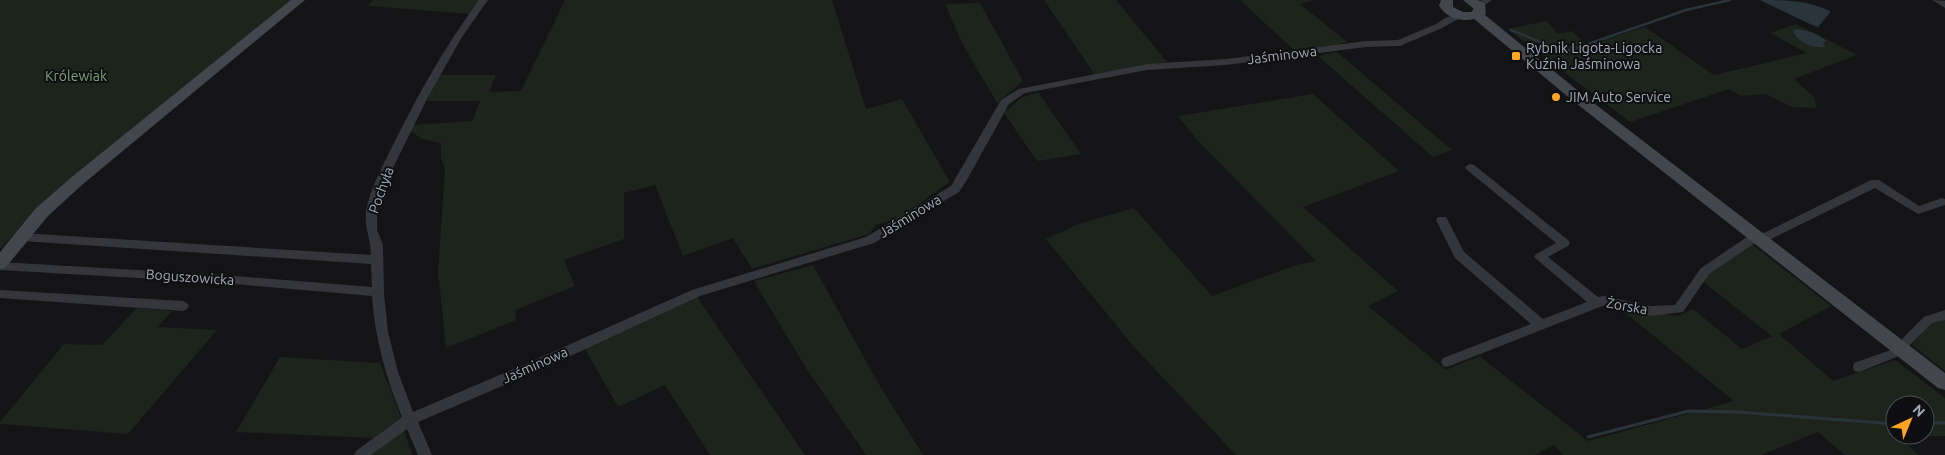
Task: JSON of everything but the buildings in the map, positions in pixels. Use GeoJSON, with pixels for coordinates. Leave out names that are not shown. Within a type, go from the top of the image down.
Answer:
{"type":"FeatureCollection","features":[{"type":"Feature","properties":{"kind":"main road","name":"Boguszowicka"},"geometry":{"type":"LineString","coordinates":[[0,264],[42,212],[78,180],[299,0]]}},
{"type":"Feature","properties":{"kind":"main road"},"geometry":{"type":"LineString","coordinates":[[1466,8],[1549,79],[1577,97],[1945,383]]}},
{"type":"Feature","properties":{"kind":"street","name":"Pochyła"},"geometry":{"type":"LineString","coordinates":[[425,455],[410,419],[384,344],[377,244],[372,237],[371,218],[380,184],[411,120],[448,52],[484,0]]}},
{"type":"Feature","properties":{"kind":"street"},"geometry":{"type":"LineString","coordinates":[[1936,0],[1945,6]]}},
{"type":"Feature","properties":{"kind":"street","name":"Jaśminowa"},"geometry":{"type":"LineString","coordinates":[[360,455],[410,419],[535,366],[696,293],[870,240],[955,189],[1005,102],[1022,91],[1146,67],[1226,62],[1366,44],[1400,43],[1466,8]]}},
{"type":"Feature","properties":{"kind":"street"},"geometry":{"type":"LineString","coordinates":[[1470,167],[1564,243],[1540,258],[1597,303]]}},
{"type":"Feature","properties":{"kind":"street"},"geometry":{"type":"LineString","coordinates":[[1759,238],[1767,236],[1875,183],[1918,210],[1942,202]]}},
{"type":"Feature","properties":{"kind":"street"},"geometry":{"type":"LineString","coordinates":[[1442,220],[1459,255],[1540,324]]}},
{"type":"Feature","properties":{"kind":"street","name":"Boguszowicka"},"geometry":{"type":"LineString","coordinates":[[21,237],[378,260]]}},
{"type":"Feature","properties":{"kind":"street","name":"Żorska"},"geometry":{"type":"LineString","coordinates":[[1447,362],[1604,300],[1651,311],[1679,309],[1706,271],[1751,240],[1759,238]]}},
{"type":"Feature","properties":{"kind":"street","name":"Boguszowicka"},"geometry":{"type":"LineString","coordinates":[[0,264],[379,292]]}},
{"type":"Feature","properties":{"kind":"street"},"geometry":{"type":"LineString","coordinates":[[0,294],[183,306]]}},
{"type":"Feature","properties":{"kind":"street"},"geometry":{"type":"LineString","coordinates":[[1858,367],[1895,353],[1928,320],[1945,315]]}},
{"type":"Feature","properties":{"kind":"green space","name":"Królewiak"},"geometry":{"type":"Polygon","coordinates":[[[0,0],[294,0],[49,197],[0,249],[0,0]]]}},
{"type":"Feature","properties":{"kind":"green space"},"geometry":{"type":"Polygon","coordinates":[[[373,0],[480,0],[471,14],[367,6],[373,0]]]}},
{"type":"Feature","properties":{"kind":"green space"},"geometry":{"type":"Polygon","coordinates":[[[565,0],[832,0],[866,109],[902,99],[950,182],[897,219],[876,225],[869,234],[752,269],[733,238],[683,256],[655,185],[624,193],[624,239],[564,260],[575,286],[515,310],[516,320],[446,348],[438,271],[445,169],[441,158],[441,143],[422,139],[409,131],[413,125],[472,121],[480,101],[426,101],[439,75],[496,75],[489,92],[521,91],[565,0]]]}},
{"type":"Feature","properties":{"kind":"green space"},"geometry":{"type":"Polygon","coordinates":[[[1044,0],[1116,0],[1167,62],[1095,75],[1044,0]]]}},
{"type":"Feature","properties":{"kind":"green space"},"geometry":{"type":"Polygon","coordinates":[[[1240,0],[1314,0],[1300,4],[1347,42],[1326,47],[1294,50],[1240,0]]]}},
{"type":"Feature","properties":{"kind":"green space"},"geometry":{"type":"Polygon","coordinates":[[[980,3],[1023,81],[997,103],[962,43],[945,4],[980,3]]]}},
{"type":"Feature","properties":{"kind":"green space"},"geometry":{"type":"Polygon","coordinates":[[[1547,21],[1558,34],[1571,31],[1588,45],[1645,27],[1714,75],[1807,53],[1770,33],[1796,24],[1857,55],[1794,79],[1814,97],[1817,108],[1792,107],[1766,94],[1741,96],[1729,89],[1630,122],[1507,29],[1547,21]]]}},
{"type":"Feature","properties":{"kind":"green space"},"geometry":{"type":"Polygon","coordinates":[[[1337,52],[1452,150],[1433,157],[1318,56],[1337,52]]]}},
{"type":"Feature","properties":{"kind":"green space"},"geometry":{"type":"Polygon","coordinates":[[[1038,92],[1081,154],[1037,161],[1004,113],[1021,98],[1038,92]]]}},
{"type":"Feature","properties":{"kind":"green space"},"geometry":{"type":"Polygon","coordinates":[[[1313,94],[1399,171],[1303,207],[1398,291],[1368,306],[1446,370],[1479,356],[1588,441],[1734,401],[1618,307],[1678,316],[1693,309],[1742,349],[1772,336],[1707,285],[1701,277],[1752,244],[1831,306],[1779,334],[1833,381],[1895,360],[1945,398],[1945,436],[1935,436],[1935,395],[1885,395],[1885,445],[1908,445],[1919,455],[1845,455],[1818,432],[1761,455],[1563,455],[1554,445],[1535,455],[1236,455],[1134,347],[1046,239],[1079,224],[1134,208],[1212,296],[1296,265],[1316,261],[1198,141],[1178,116],[1313,94]]]}},
{"type":"Feature","properties":{"kind":"green space"},"geometry":{"type":"Polygon","coordinates":[[[813,265],[877,381],[923,455],[866,455],[806,368],[754,281],[813,265]]]}},
{"type":"Feature","properties":{"kind":"green space"},"geometry":{"type":"Polygon","coordinates":[[[697,297],[805,455],[710,455],[665,385],[618,407],[584,347],[697,297]]]}},
{"type":"Feature","properties":{"kind":"green space"},"geometry":{"type":"Polygon","coordinates":[[[137,308],[172,311],[158,327],[217,330],[128,434],[0,424],[64,344],[102,345],[137,308]]]}},
{"type":"Feature","properties":{"kind":"green space"},"geometry":{"type":"Polygon","coordinates":[[[1945,320],[1945,371],[1912,345],[1931,323],[1945,320]]]}},
{"type":"Feature","properties":{"kind":"green space"},"geometry":{"type":"Polygon","coordinates":[[[280,357],[380,363],[401,417],[373,438],[236,432],[280,357]]]}},
{"type":"Feature","properties":{"kind":"green space"},"geometry":{"type":"Polygon","coordinates":[[[403,428],[412,455],[367,455],[403,428]]]}},
{"type":"Feature","properties":{"kind":"shaded area"},"geometry":{"type":"Polygon","coordinates":[[[1760,0],[1805,3],[1821,7],[1830,11],[1830,13],[1818,27],[1760,0]]]}},
{"type":"Feature","properties":{"kind":"shaded area"},"geometry":{"type":"Polygon","coordinates":[[[1795,29],[1816,34],[1826,41],[1823,44],[1825,47],[1815,47],[1803,42],[1793,32],[1795,29]]]}},
{"type":"Feature","properties":{"kind":"waterway"},"geometry":{"type":"LineString","coordinates":[[1511,30],[1565,52],[1686,10],[1730,0]]}},
{"type":"Feature","properties":{"kind":"waterway"},"geometry":{"type":"LineString","coordinates":[[1588,437],[1689,411],[1738,412],[1885,423]]}},
{"type":"Feature","properties":{"kind":"waterway"},"geometry":{"type":"LineString","coordinates":[[1935,423],[1945,423]]}},
{"type":"Feature","properties":{"kind":"place","name":"Rybnik Ligota-Ligocka Kuźnia Jaśminowa"},"geometry":{"type":"Point","coordinates":[1516,56]}},
{"type":"Feature","properties":{"kind":"place","name":"JIM Auto Service"},"geometry":{"type":"Point","coordinates":[1556,97]}}]}
